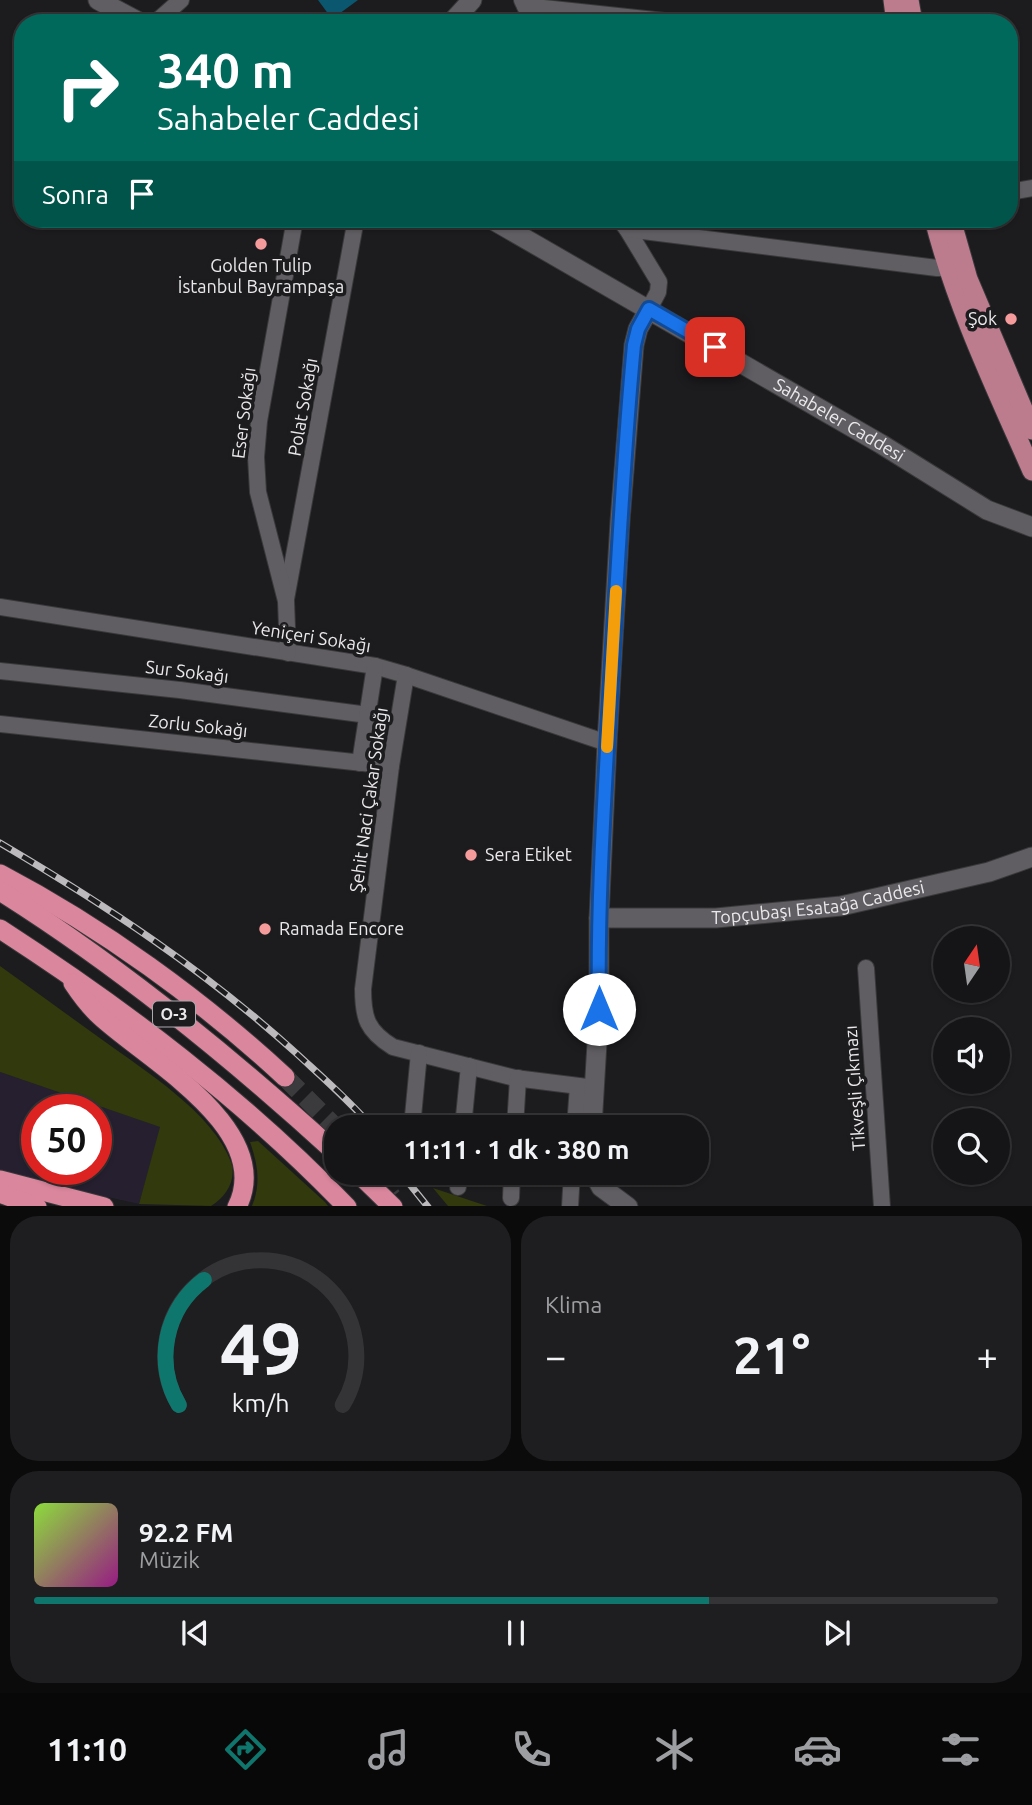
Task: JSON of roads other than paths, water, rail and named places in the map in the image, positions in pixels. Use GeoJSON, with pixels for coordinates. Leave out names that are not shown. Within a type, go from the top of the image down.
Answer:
{"type":"FeatureCollection","features":[{"type":"Feature","properties":{"kind":"highway"},"geometry":{"type":"LineString","coordinates":[[0,874],[103,934],[230,1028],[285,1077]]}},
{"type":"Feature","properties":{"kind":"highway","name":"O-3"},"geometry":{"type":"LineString","coordinates":[[0,891],[149,995],[324,1142]]}},
{"type":"Feature","properties":{"kind":"highway","name":"O-3"},"geometry":{"type":"LineString","coordinates":[[0,929],[169,1046],[281,1142],[347,1206]]}},
{"type":"Feature","properties":{"kind":"highway"},"geometry":{"type":"LineString","coordinates":[[68,974],[83,999],[99,1015],[215,1113],[227,1129],[246,1178],[237,1206]]}},
{"type":"Feature","properties":{"kind":"highway"},"geometry":{"type":"LineString","coordinates":[[220,1206],[236,1185],[240,1158]]}},
{"type":"Feature","properties":{"kind":"highway"},"geometry":{"type":"LineString","coordinates":[[0,1180],[104,1206]]}},
{"type":"Feature","properties":{"kind":"highway"},"geometry":{"type":"LineString","coordinates":[[371,1185],[393,1206]]}},
{"type":"Feature","properties":{"kind":"highway"},"geometry":{"type":"LineString","coordinates":[[0,1193],[37,1206]]}},
{"type":"Feature","properties":{"kind":"main road"},"geometry":{"type":"LineString","coordinates":[[98,0],[124,14]]}},
{"type":"Feature","properties":{"kind":"main road"},"geometry":{"type":"LineString","coordinates":[[459,14],[472,0]]}},
{"type":"Feature","properties":{"kind":"main road","name":"Sahabeler Caddesi"},"geometry":{"type":"LineString","coordinates":[[507,228],[881,444],[987,510],[1032,527]]}},
{"type":"Feature","properties":{"kind":"main road"},"geometry":{"type":"LineString","coordinates":[[937,228],[948,268],[984,362],[1032,471]]}},
{"type":"Feature","properties":{"kind":"main road"},"geometry":{"type":"LineString","coordinates":[[954,228],[968,279],[1032,430]]}},
{"type":"Feature","properties":{"kind":"main road"},"geometry":{"type":"LineString","coordinates":[[590,1115],[587,1087],[599,1009],[599,918],[607,743],[631,377],[638,329],[649,309]]}},
{"type":"Feature","properties":{"kind":"main road","name":"Topçubaşı Esatağa Caddesi"},"geometry":{"type":"LineString","coordinates":[[599,918],[716,918],[841,906],[989,872],[1032,857]]}},
{"type":"Feature","properties":{"kind":"main road"},"geometry":{"type":"LineString","coordinates":[[600,1185],[628,1206]]}},
{"type":"Feature","properties":{"kind":"street"},"geometry":{"type":"LineString","coordinates":[[165,14],[181,0]]}},
{"type":"Feature","properties":{"kind":"street"},"geometry":{"type":"LineString","coordinates":[[524,3],[611,14]]}},
{"type":"Feature","properties":{"kind":"street","name":"Eser Sokağı"},"geometry":{"type":"LineString","coordinates":[[288,653],[286,601],[258,492],[256,457],[259,421],[293,228]]}},
{"type":"Feature","properties":{"kind":"street","name":"Polat Sokağı"},"geometry":{"type":"LineString","coordinates":[[286,601],[354,228]]}},
{"type":"Feature","properties":{"kind":"street"},"geometry":{"type":"LineString","coordinates":[[625,228],[659,282],[658,292],[649,309]]}},
{"type":"Feature","properties":{"kind":"street"},"geometry":{"type":"LineString","coordinates":[[653,228],[948,268]]}},
{"type":"Feature","properties":{"kind":"street","name":"Yeniçeri Sokağı"},"geometry":{"type":"LineString","coordinates":[[0,607],[375,666],[607,743]]}},
{"type":"Feature","properties":{"kind":"street"},"geometry":{"type":"LineString","coordinates":[[360,763],[375,666]]}},
{"type":"Feature","properties":{"kind":"street","name":"Sur Sokağı"},"geometry":{"type":"LineString","coordinates":[[0,671],[194,692],[369,715]]}},
{"type":"Feature","properties":{"kind":"street","name":"Şehit Naci Çakar Sokağı"},"geometry":{"type":"LineString","coordinates":[[406,675],[391,766],[363,989],[363,1007],[369,1026],[376,1037],[393,1047],[519,1078],[587,1087]]}},
{"type":"Feature","properties":{"kind":"street","name":"Zorlu Sokağı"},"geometry":{"type":"LineString","coordinates":[[0,724],[391,766]]}},
{"type":"Feature","properties":{"kind":"street","name":"Tikveşli Çıkmazı"},"geometry":{"type":"LineString","coordinates":[[866,968],[882,1206]]}},
{"type":"Feature","properties":{"kind":"street"},"geometry":{"type":"LineString","coordinates":[[413,1115],[419,1053]]}},
{"type":"Feature","properties":{"kind":"street"},"geometry":{"type":"LineString","coordinates":[[464,1115],[469,1066]]}},
{"type":"Feature","properties":{"kind":"street"},"geometry":{"type":"LineString","coordinates":[[516,1115],[519,1078]]}},
{"type":"Feature","properties":{"kind":"street"},"geometry":{"type":"LineString","coordinates":[[579,1115],[587,1087]]}},
{"type":"Feature","properties":{"kind":"street"},"geometry":{"type":"LineString","coordinates":[[511,1198],[512,1185]]}},
{"type":"Feature","properties":{"kind":"street"},"geometry":{"type":"LineString","coordinates":[[570,1206],[571,1185]]}},
{"type":"Feature","properties":{"kind":"water"},"geometry":{"type":"Polygon","coordinates":[[[318,0],[358,0],[339,14],[328,14],[318,0]]]}},
{"type":"Feature","properties":{"kind":"tunnel"},"geometry":{"type":"LineString","coordinates":[[285,1077],[324,1116]]}},
{"type":"Feature","properties":{"kind":"tunnel"},"geometry":{"type":"LineString","coordinates":[[383,1185],[392,1197]]}},
{"type":"Feature","properties":{"kind":"railway"},"geometry":{"type":"LineString","coordinates":[[0,843],[116,915],[190,966],[261,1022],[361,1115]]}},
{"type":"Feature","properties":{"kind":"railway"},"geometry":{"type":"LineString","coordinates":[[410,1185],[427,1206]]}},
{"type":"Feature","properties":{"kind":"place","name":"Golden Tulip İstanbul Bayrampaşa"},"geometry":{"type":"Point","coordinates":[261,244]}},
{"type":"Feature","properties":{"kind":"place","name":"Şok"},"geometry":{"type":"Point","coordinates":[1011,319]}},
{"type":"Feature","properties":{"kind":"place","name":"Sera Etiket"},"geometry":{"type":"Point","coordinates":[471,855]}},
{"type":"Feature","properties":{"kind":"place","name":"Ramada Encore"},"geometry":{"type":"Point","coordinates":[265,929]}}]}
